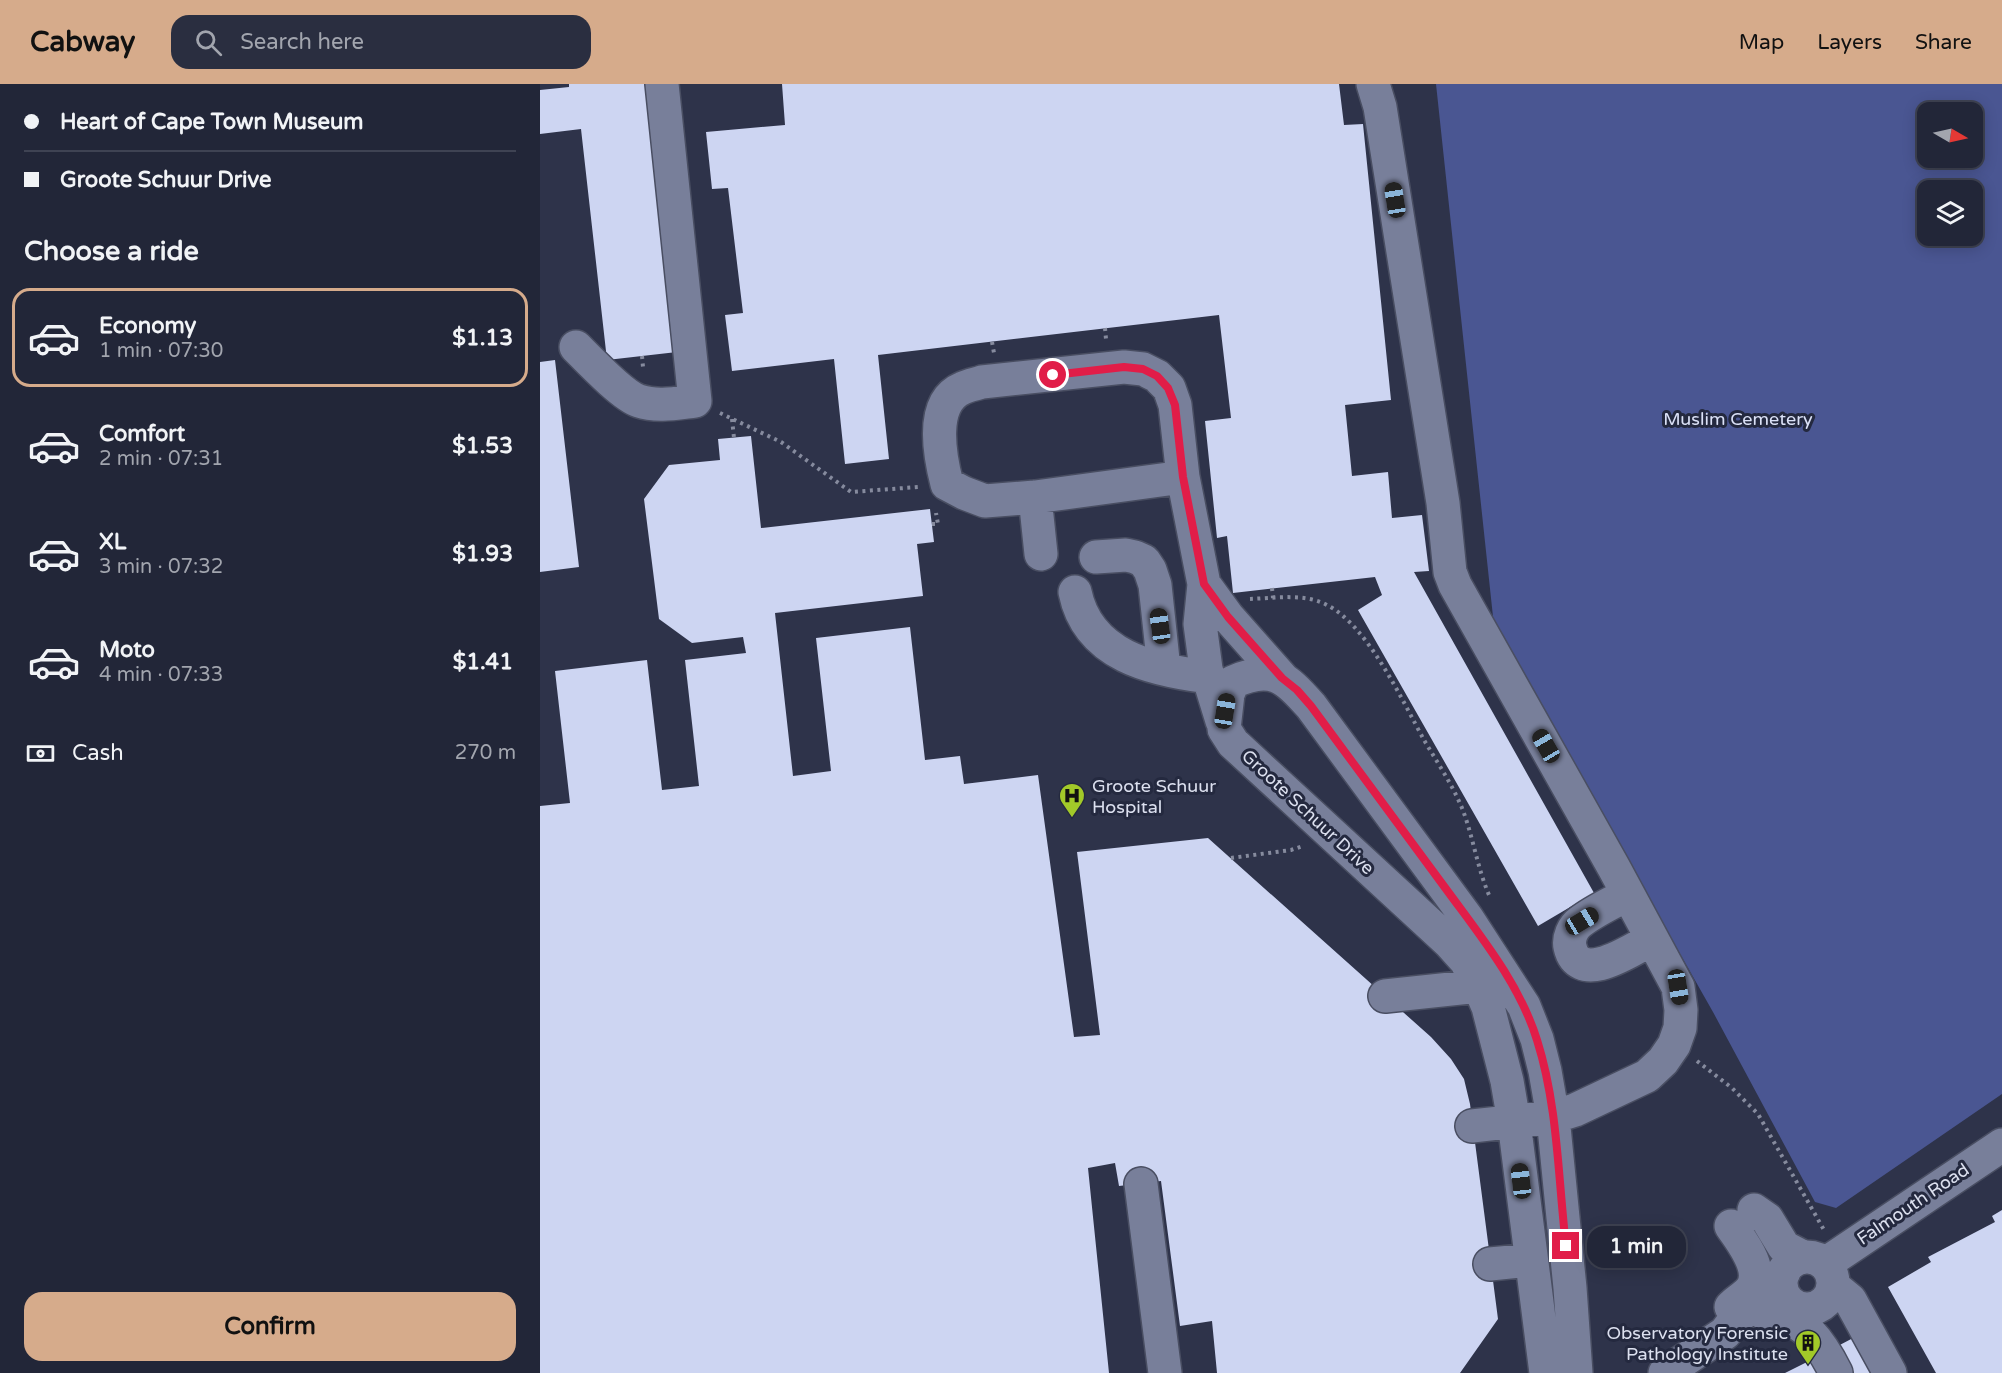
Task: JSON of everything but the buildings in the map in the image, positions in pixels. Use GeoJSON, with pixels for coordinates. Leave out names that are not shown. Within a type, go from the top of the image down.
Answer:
{"type":"FeatureCollection","features":[{"type":"Feature","properties":{"kind":"street"},"geometry":{"type":"LineString","coordinates":[[576,347],[608,378],[638,401],[658,404],[695,401],[662,84]]}},
{"type":"Feature","properties":{"kind":"street"},"geometry":{"type":"LineString","coordinates":[[1373,84],[1380,107],[1441,491],[1450,572],[1455,585],[1678,987],[1680,1028],[1674,1045],[1663,1061],[1647,1076],[1575,1110],[1553,1117],[1472,1126]]}},
{"type":"Feature","properties":{"kind":"street"},"geometry":{"type":"LineString","coordinates":[[1183,477],[1035,497],[986,501],[947,484],[940,460],[939,422],[948,400],[961,388],[982,382],[1124,367],[1143,369],[1157,376],[1168,388],[1175,405],[1183,477],[1204,584],[1200,624],[1209,677],[1224,729]]}},
{"type":"Feature","properties":{"kind":"street"},"geometry":{"type":"LineString","coordinates":[[1035,497],[1041,554]]}},
{"type":"Feature","properties":{"kind":"street"},"geometry":{"type":"LineString","coordinates":[[1096,557],[1126,555],[1135,557],[1144,561],[1150,570],[1155,585],[1164,669]]}},
{"type":"Feature","properties":{"kind":"street"},"geometry":{"type":"LineString","coordinates":[[1204,584],[1228,617],[1282,678],[1311,706],[1407,835],[1503,971],[1524,1006],[1537,1039],[1553,1117],[1576,1373]]}},
{"type":"Feature","properties":{"kind":"street"},"geometry":{"type":"LineString","coordinates":[[1075,592],[1078,608],[1104,644],[1118,653],[1164,669],[1209,677]]}},
{"type":"Feature","properties":{"kind":"street"},"geometry":{"type":"LineString","coordinates":[[1224,729],[1228,694],[1233,682],[1249,675],[1266,672],[1282,678]]}},
{"type":"Feature","properties":{"kind":"street","name":"Groote Schuur Drive"},"geometry":{"type":"LineString","coordinates":[[1224,729],[1233,743],[1449,942],[1466,961],[1479,986],[1488,1007],[1498,1043],[1514,1122],[1546,1373]]}},
{"type":"Feature","properties":{"kind":"street"},"geometry":{"type":"LineString","coordinates":[[1628,894],[1578,923],[1571,934],[1570,947],[1578,960],[1588,966],[1604,964],[1652,939]]}},
{"type":"Feature","properties":{"kind":"street"},"geometry":{"type":"LineString","coordinates":[[1385,996],[1479,986]]}},
{"type":"Feature","properties":{"kind":"street","name":"Falmouth Road"},"geometry":{"type":"LineString","coordinates":[[1812,1282],[2002,1145]]}},
{"type":"Feature","properties":{"kind":"street"},"geometry":{"type":"LineString","coordinates":[[1141,1184],[1165,1373]]}},
{"type":"Feature","properties":{"kind":"street"},"geometry":{"type":"LineString","coordinates":[[1716,1339],[1732,1305],[1746,1295],[1756,1279],[1743,1218],[1767,1219],[1784,1247],[1812,1282],[1830,1314],[1831,1335],[1849,1373]]}},
{"type":"Feature","properties":{"kind":"street"},"geometry":{"type":"LineString","coordinates":[[1490,1264],[1531,1260]]}},
{"type":"Feature","properties":{"kind":"street"},"geometry":{"type":"LineString","coordinates":[[1716,1339],[1746,1330],[1766,1320],[1812,1282]]}},
{"type":"Feature","properties":{"kind":"street"},"geometry":{"type":"LineString","coordinates":[[1812,1282],[1793,1320],[1811,1334],[1826,1353],[1836,1373]]}},
{"type":"Feature","properties":{"kind":"street"},"geometry":{"type":"LineString","coordinates":[[1665,1373],[1716,1339],[1737,1317],[1770,1292],[1812,1282],[1851,1300],[1890,1373]]}},
{"type":"Feature","properties":{"kind":"path"},"geometry":{"type":"LineString","coordinates":[[642,356],[643,367]]}},
{"type":"Feature","properties":{"kind":"path"},"geometry":{"type":"LineString","coordinates":[[695,401],[781,442],[851,492],[947,484]]}},
{"type":"Feature","properties":{"kind":"path"},"geometry":{"type":"LineString","coordinates":[[732,419],[734,438]]}},
{"type":"Feature","properties":{"kind":"path"},"geometry":{"type":"LineString","coordinates":[[1272,588],[1273,598]]}},
{"type":"Feature","properties":{"kind":"path"},"geometry":{"type":"LineString","coordinates":[[1248,600],[1292,597],[1325,603],[1344,616],[1360,635],[1398,694],[1462,808],[1485,885],[1493,903]]}},
{"type":"Feature","properties":{"kind":"path"},"geometry":{"type":"LineString","coordinates":[[1231,858],[1291,850],[1309,843],[1320,845],[1333,836]]}},
{"type":"Feature","properties":{"kind":"path"},"geometry":{"type":"LineString","coordinates":[[1674,1045],[1732,1088],[1758,1114],[1812,1282]]}},
{"type":"Feature","properties":{"kind":"green space","name":"Muslim Cemetery"},"geometry":{"type":"Polygon","coordinates":[[[1436,84],[2002,84],[2002,1094],[1836,1208],[1815,1202],[1713,1012],[1494,626],[1436,84]]]}},
{"type":"Feature","properties":{"kind":"place","name":"Groote Schuur Hospital"},"geometry":{"type":"Point","coordinates":[1072,819]}},
{"type":"Feature","properties":{"kind":"place","name":"Observatory Forensic Pathology Institute"},"geometry":{"type":"Point","coordinates":[1808,1366]}},
{"type":"Feature","properties":{"kind":"route"},"geometry":{"type":"LineString","coordinates":[[1053,375],[1124,367],[1143,369],[1157,376],[1168,388],[1175,405],[1183,477],[1204,584],[1228,617],[1282,678],[1311,706],[1467,918],[1524,1006],[1537,1039],[1545,1071],[1553,1117],[1566,1246]]}}]}
